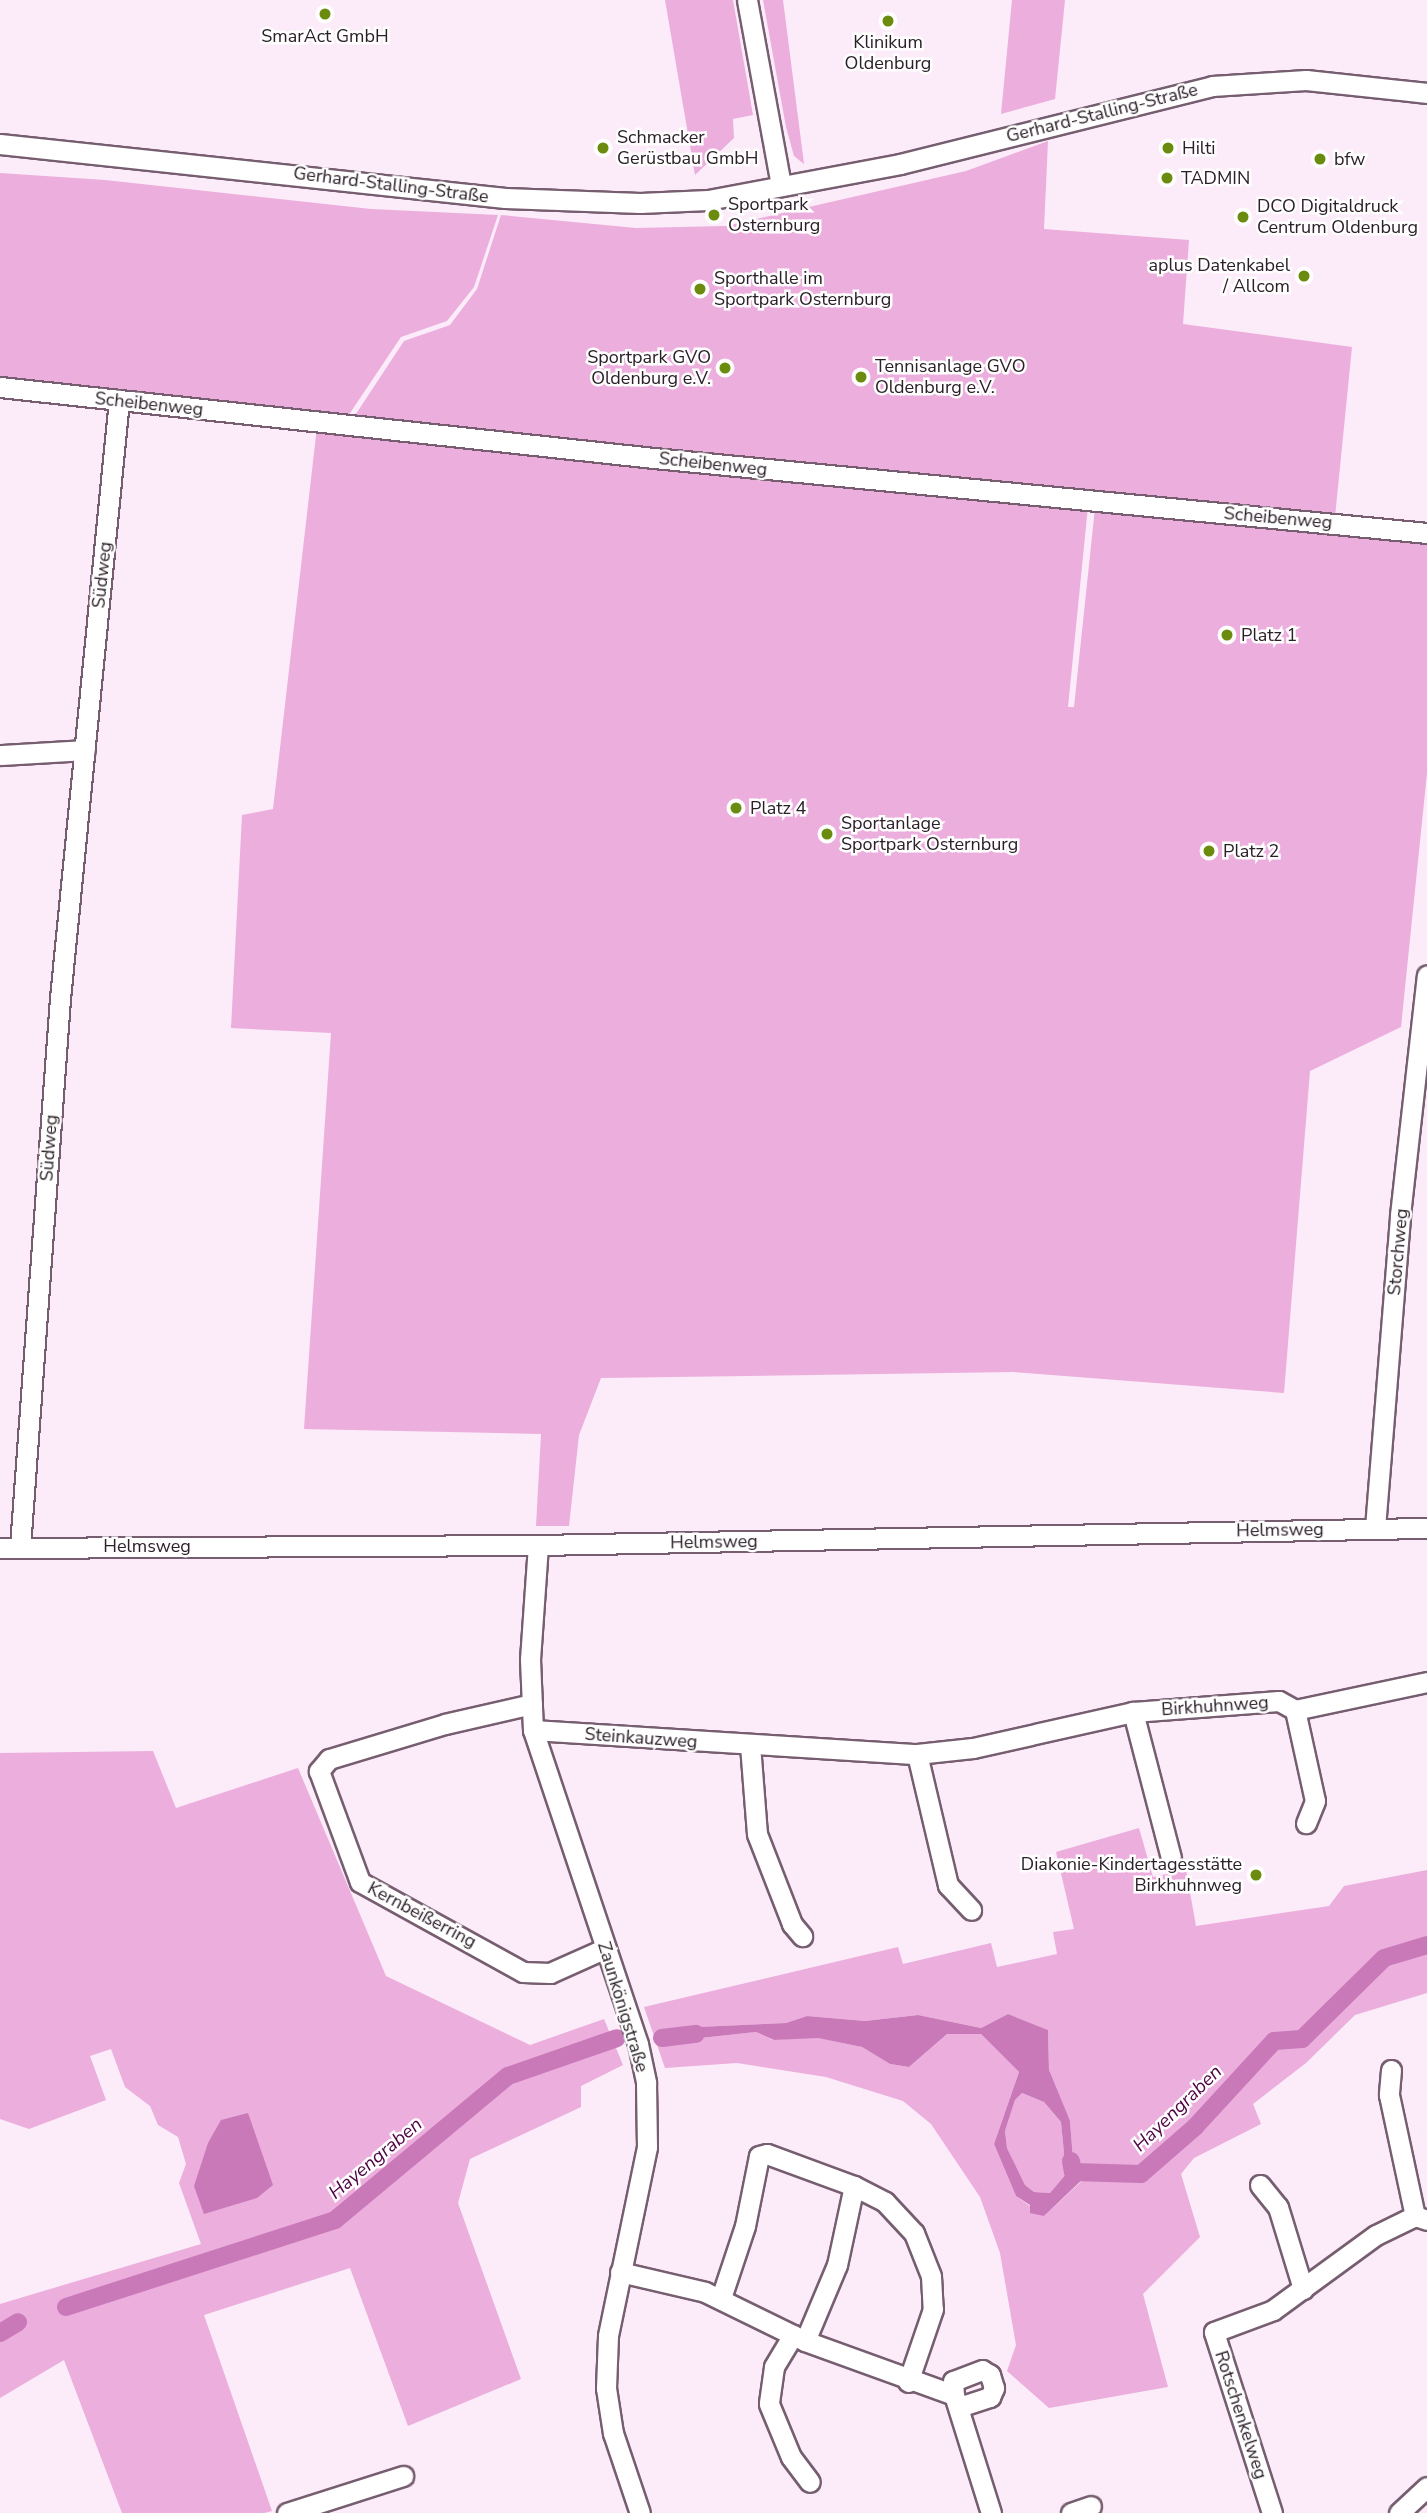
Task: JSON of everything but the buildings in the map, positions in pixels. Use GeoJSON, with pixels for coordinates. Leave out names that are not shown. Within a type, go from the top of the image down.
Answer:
{"type":"FeatureCollection","features":[{"type":"Feature","properties":{"kind":"street"},"geometry":{"type":"LineString","coordinates":[[747,0],[781,186]]}},
{"type":"Feature","properties":{"kind":"street","name":"Gerhard-Stalling-Straße"},"geometry":{"type":"LineString","coordinates":[[0,144],[592,204],[708,200],[900,164],[1212,86],[1306,80],[1427,93]]}},
{"type":"Feature","properties":{"kind":"street","name":"Scheibenweg"},"geometry":{"type":"LineString","coordinates":[[0,387],[1427,533]]}},
{"type":"Feature","properties":{"kind":"street","name":"Südweg"},"geometry":{"type":"LineString","coordinates":[[20,1547],[60,998],[119,401]]}},
{"type":"Feature","properties":{"kind":"street"},"geometry":{"type":"LineString","coordinates":[[0,755],[85,750]]}},
{"type":"Feature","properties":{"kind":"street","name":"Storchweg"},"geometry":{"type":"LineString","coordinates":[[1375,1528],[1401,1215],[1427,976]]}},
{"type":"Feature","properties":{"kind":"street","name":"Helmsweg"},"geometry":{"type":"LineString","coordinates":[[0,1548],[538,1545],[1427,1528]]}},
{"type":"Feature","properties":{"kind":"street","name":"Zaunkönigstraße"},"geometry":{"type":"LineString","coordinates":[[538,1545],[530,1659],[533,1730],[638,2044],[648,2112],[647,2147],[608,2336],[606,2388],[613,2433],[640,2513]]}},
{"type":"Feature","properties":{"kind":"street","name":"Birkhuhnweg"},"geometry":{"type":"LineString","coordinates":[[1022,1736],[1133,1712],[1279,1701],[1295,1710],[1427,1682]]}},
{"type":"Feature","properties":{"kind":"street","name":"Kernbeißerring"},"geometry":{"type":"LineString","coordinates":[[532,1704],[445,1724],[329,1759],[319,1772],[360,1882],[523,1972],[550,1972],[606,1948]]}},
{"type":"Feature","properties":{"kind":"street","name":"Birkhuhnweg"},"geometry":{"type":"LineString","coordinates":[[1295,1710],[1315,1801],[1306,1823]]}},
{"type":"Feature","properties":{"kind":"street","name":"Birkhuhnweg"},"geometry":{"type":"LineString","coordinates":[[1133,1712],[1171,1858]]}},
{"type":"Feature","properties":{"kind":"street","name":"Steinkauzweg"},"geometry":{"type":"LineString","coordinates":[[533,1730],[918,1754],[973,1748],[1022,1736]]}},
{"type":"Feature","properties":{"kind":"street"},"geometry":{"type":"LineString","coordinates":[[750,1745],[757,1834],[792,1924],[802,1936]]}},
{"type":"Feature","properties":{"kind":"street"},"geometry":{"type":"LineString","coordinates":[[918,1754],[948,1885],[971,1910]]}},
{"type":"Feature","properties":{"kind":"street","name":"Rotschenkelweg"},"geometry":{"type":"LineString","coordinates":[[1272,2513],[1214,2332],[1273,2310],[1354,2249],[1421,2218],[1389,2095],[1391,2070]]}},
{"type":"Feature","properties":{"kind":"street"},"geometry":{"type":"LineString","coordinates":[[721,2298],[746,2226],[759,2156],[767,2154],[854,2186],[886,2202],[914,2233],[931,2276],[933,2309],[908,2382]]}},
{"type":"Feature","properties":{"kind":"street"},"geometry":{"type":"LineString","coordinates":[[1260,2185],[1278,2207],[1303,2289]]}},
{"type":"Feature","properties":{"kind":"street"},"geometry":{"type":"LineString","coordinates":[[810,2482],[791,2457],[769,2404],[774,2367],[799,2338],[837,2264],[854,2186]]}},
{"type":"Feature","properties":{"kind":"street"},"geometry":{"type":"LineString","coordinates":[[620,2272],[721,2298],[799,2338],[957,2401],[991,2513]]}},
{"type":"Feature","properties":{"kind":"street"},"geometry":{"type":"LineString","coordinates":[[287,2513],[403,2476]]}},
{"type":"Feature","properties":{"kind":"street"},"geometry":{"type":"LineString","coordinates":[[1399,2513],[1427,2487]]}},
{"type":"Feature","properties":{"kind":"street"},"geometry":{"type":"LineString","coordinates":[[1071,2513],[1091,2506]]}},
{"type":"Feature","properties":{"kind":"shaded area"},"geometry":{"type":"Polygon","coordinates":[[[665,0],[733,0],[753,115],[733,119],[734,138],[695,175],[665,0]]]}},
{"type":"Feature","properties":{"kind":"shaded area"},"geometry":{"type":"Polygon","coordinates":[[[763,0],[783,0],[804,164],[794,156],[786,127],[763,0]]]}},
{"type":"Feature","properties":{"kind":"shaded area"},"geometry":{"type":"Polygon","coordinates":[[[1012,0],[1065,0],[1055,99],[1001,114],[1012,0]]]}},
{"type":"Feature","properties":{"kind":"shaded area"},"geometry":{"type":"Polygon","coordinates":[[[1048,141],[1044,229],[1189,240],[1183,324],[1352,347],[1335,517],[350,423],[404,341],[450,325],[477,289],[501,215],[636,228],[726,226],[966,171],[1048,141]]]}},
{"type":"Feature","properties":{"kind":"shaded area"},"geometry":{"type":"Polygon","coordinates":[[[0,173],[105,180],[371,209],[498,215],[474,287],[447,321],[401,337],[344,422],[0,384],[0,173]]]}},
{"type":"Feature","properties":{"kind":"shaded area"},"geometry":{"type":"Polygon","coordinates":[[[317,427],[1088,506],[1068,707],[1074,707],[1095,508],[1427,540],[1427,773],[1401,1027],[1310,1071],[1284,1393],[1013,1372],[601,1378],[579,1435],[569,1526],[536,1526],[541,1434],[304,1429],[331,1033],[231,1028],[242,815],[273,809],[317,427]]]}},
{"type":"Feature","properties":{"kind":"shaded area"},"geometry":{"type":"Polygon","coordinates":[[[153,1751],[176,1808],[298,1768],[386,1976],[530,2045],[604,2019],[623,2065],[581,2086],[581,2107],[470,2159],[458,2203],[521,2379],[408,2426],[350,2268],[204,2315],[272,2511],[264,2513],[122,2513],[64,2360],[0,2398],[0,2304],[201,2244],[179,2183],[186,2164],[178,2137],[158,2125],[150,2106],[125,2087],[111,2049],[90,2056],[106,2100],[29,2129],[0,2119],[0,1753],[153,1751]]]}},
{"type":"Feature","properties":{"kind":"shaded area"},"geometry":{"type":"Polygon","coordinates":[[[1139,1828],[1153,1877],[1186,1870],[1196,1926],[1329,1906],[1344,1886],[1427,1870],[1427,1993],[1355,2015],[1306,2063],[1253,2104],[1261,2124],[1194,2158],[1181,2174],[1200,2237],[1143,2294],[1168,2387],[1049,2408],[1007,2371],[1016,2345],[1000,2253],[980,2197],[931,2124],[903,2101],[826,2077],[737,2063],[665,2068],[644,2007],[898,1947],[903,1964],[991,1943],[997,1967],[1057,1954],[1053,1932],[1074,1929],[1056,1852],[1139,1828]],[[1008,2014],[981,2028],[918,2015],[865,2021],[807,2016],[786,2023],[698,2027],[674,2034],[682,2040],[756,2032],[773,2040],[815,2037],[862,2047],[890,2064],[909,2067],[947,2034],[981,2034],[1019,2072],[994,2144],[1016,2196],[1044,2216],[1087,2176],[1073,2159],[1070,2121],[1059,2104],[1049,2070],[1048,2030],[1008,2014]]]}},
{"type":"Feature","properties":{"kind":"shaded area"},"geometry":{"type":"Polygon","coordinates":[[[1008,2014],[1048,2030],[1049,2070],[1070,2121],[1073,2159],[1087,2175],[1044,2216],[1030,2213],[1030,2205],[1016,2196],[994,2144],[1019,2072],[981,2034],[947,2034],[909,2067],[890,2064],[862,2047],[818,2038],[774,2040],[756,2032],[682,2040],[672,2036],[698,2027],[786,2023],[807,2016],[865,2021],[918,2015],[981,2028],[1008,2014]],[[1022,2093],[1015,2100],[1005,2131],[1007,2148],[1025,2185],[1034,2192],[1050,2193],[1066,2174],[1061,2122],[1044,2102],[1022,2093]]]}},
{"type":"Feature","properties":{"kind":"shaded area"},"geometry":{"type":"Polygon","coordinates":[[[1022,2093],[1044,2102],[1061,2122],[1066,2174],[1050,2193],[1034,2192],[1025,2185],[1007,2148],[1005,2131],[1015,2100],[1022,2093]]]}},
{"type":"Feature","properties":{"kind":"shaded area"},"geometry":{"type":"Polygon","coordinates":[[[248,2113],[273,2185],[257,2198],[204,2214],[194,2186],[208,2143],[221,2120],[248,2113]]]}},
{"type":"Feature","properties":{"kind":"waterway","name":"Hayengraben"},"geometry":{"type":"LineString","coordinates":[[1071,2161],[1073,2172],[1141,2174],[1195,2127],[1274,2041],[1302,2039],[1384,1958],[1427,1945]]}},
{"type":"Feature","properties":{"kind":"waterway","name":"Hayengraben"},"geometry":{"type":"LineString","coordinates":[[662,2038],[696,2034]]}},
{"type":"Feature","properties":{"kind":"waterway","name":"Hayengraben"},"geometry":{"type":"LineString","coordinates":[[66,2307],[335,2220],[508,2076],[617,2038]]}},
{"type":"Feature","properties":{"kind":"waterway","name":"Hayengraben"},"geometry":{"type":"LineString","coordinates":[[0,2333],[18,2322]]}},
{"type":"Feature","properties":{"kind":"place","name":"SmarAct GmbH"},"geometry":{"type":"Point","coordinates":[325,14]}},
{"type":"Feature","properties":{"kind":"place","name":"Klinikum Oldenburg"},"geometry":{"type":"Point","coordinates":[888,21]}},
{"type":"Feature","properties":{"kind":"place","name":"Schmacker Gerüstbau GmbH"},"geometry":{"type":"Point","coordinates":[603,148]}},
{"type":"Feature","properties":{"kind":"place","name":"Hilti"},"geometry":{"type":"Point","coordinates":[1168,148]}},
{"type":"Feature","properties":{"kind":"place","name":"bfw"},"geometry":{"type":"Point","coordinates":[1320,159]}},
{"type":"Feature","properties":{"kind":"place","name":"TADMIN"},"geometry":{"type":"Point","coordinates":[1167,178]}},
{"type":"Feature","properties":{"kind":"place","name":"Sportpark Osternburg"},"geometry":{"type":"Point","coordinates":[714,215]}},
{"type":"Feature","properties":{"kind":"place","name":"DCO Digitaldruck Centrum Oldenburg"},"geometry":{"type":"Point","coordinates":[1243,217]}},
{"type":"Feature","properties":{"kind":"place","name":"aplus Datenkabel / Allcom"},"geometry":{"type":"Point","coordinates":[1304,276]}},
{"type":"Feature","properties":{"kind":"place","name":"Sporthalle im Sportpark Osternburg"},"geometry":{"type":"Point","coordinates":[700,289]}},
{"type":"Feature","properties":{"kind":"place","name":"Sportpark GVO Oldenburg e.V."},"geometry":{"type":"Point","coordinates":[725,368]}},
{"type":"Feature","properties":{"kind":"place","name":"Tennisanlage GVO Oldenburg e.V."},"geometry":{"type":"Point","coordinates":[861,377]}},
{"type":"Feature","properties":{"kind":"place","name":"Platz 1"},"geometry":{"type":"Point","coordinates":[1227,635]}},
{"type":"Feature","properties":{"kind":"place","name":"Platz 4"},"geometry":{"type":"Point","coordinates":[736,808]}},
{"type":"Feature","properties":{"kind":"place","name":"Sportanlage Sportpark Osternburg"},"geometry":{"type":"Point","coordinates":[827,834]}},
{"type":"Feature","properties":{"kind":"place","name":"Platz 2"},"geometry":{"type":"Point","coordinates":[1209,851]}},
{"type":"Feature","properties":{"kind":"place","name":"Diakonie-Kindertagesstätte Birkhuhnweg"},"geometry":{"type":"Point","coordinates":[1256,1875]}}]}
